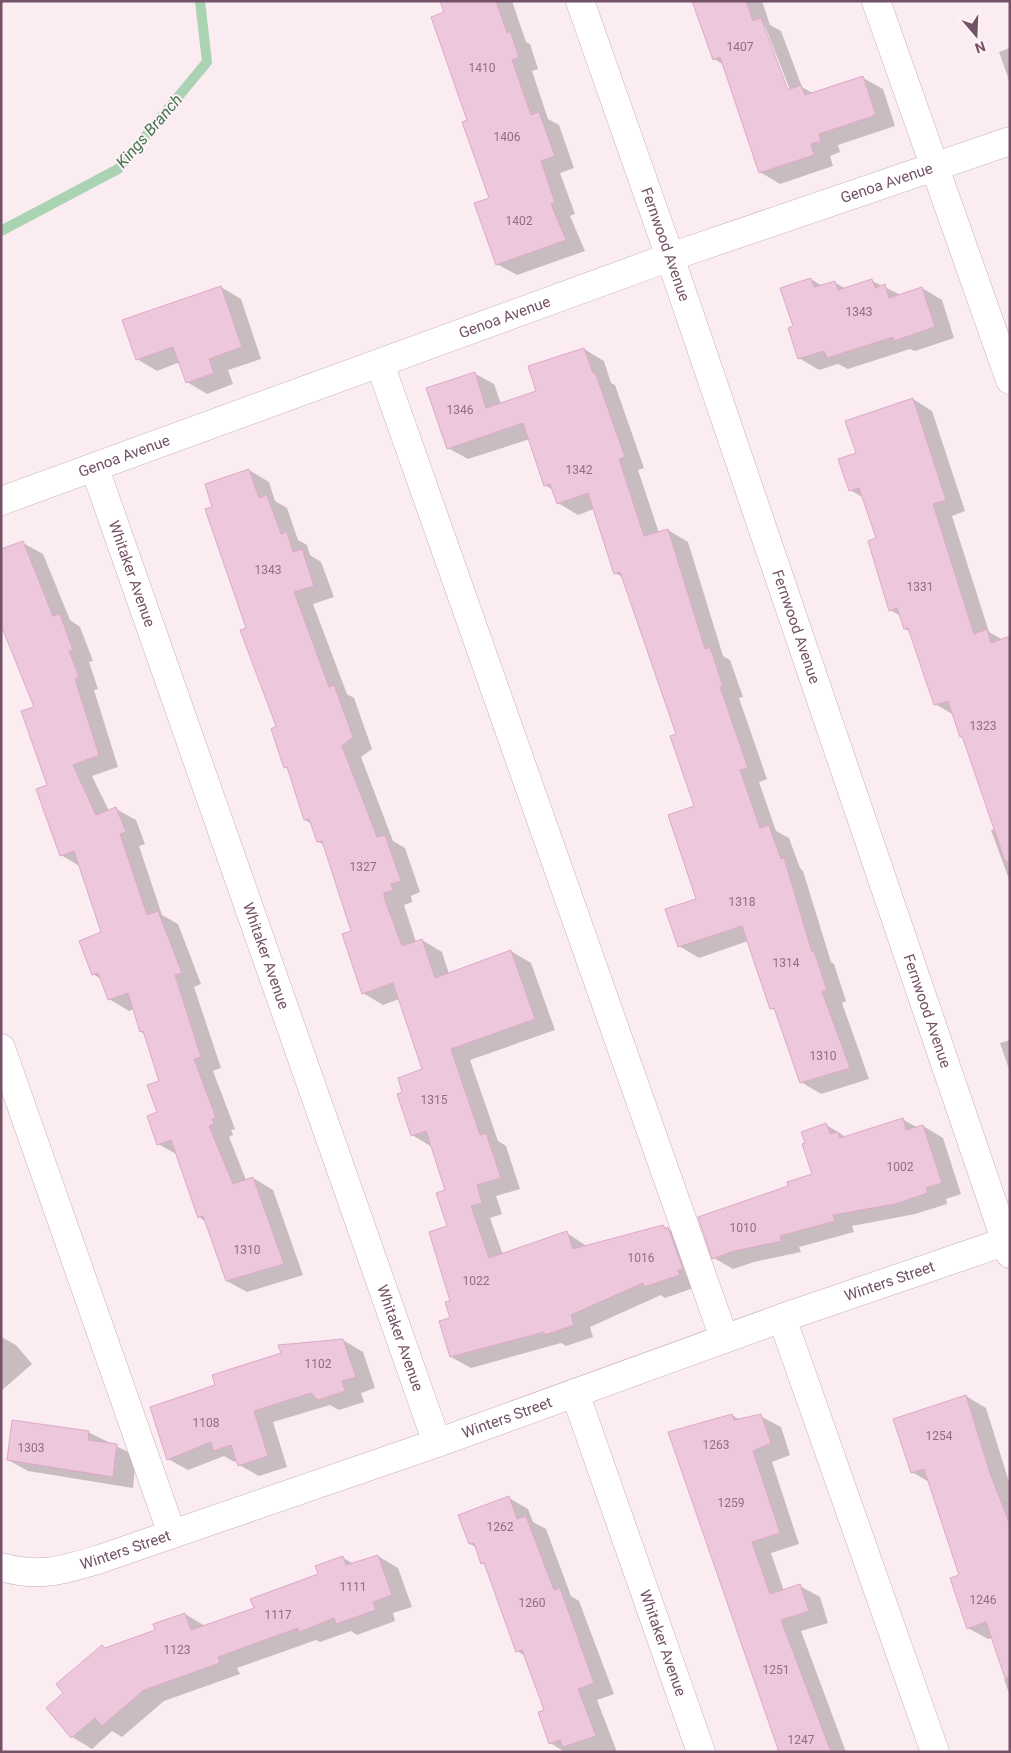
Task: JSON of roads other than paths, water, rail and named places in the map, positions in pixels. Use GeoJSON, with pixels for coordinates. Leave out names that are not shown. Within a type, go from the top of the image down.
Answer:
{"type":"FeatureCollection","features":[{"type":"Feature","properties":{"kind":"street","name":"Fernwood Avenue"},"geometry":{"type":"LineString","coordinates":[[580,1],[670,257],[1008,1246]]}},
{"type":"Feature","properties":{"kind":"street"},"geometry":{"type":"LineString","coordinates":[[876,1],[1010,380]]}},
{"type":"Feature","properties":{"kind":"street","name":"Genoa Avenue"},"geometry":{"type":"LineString","coordinates":[[1,501],[95,469],[670,257],[1010,141]]}},
{"type":"Feature","properties":{"kind":"street"},"geometry":{"type":"LineString","coordinates":[[380,364],[724,1338]]}},
{"type":"Feature","properties":{"kind":"street","name":"Whitaker Avenue"},"geometry":{"type":"LineString","coordinates":[[95,469],[437,1443]]}},
{"type":"Feature","properties":{"kind":"street"},"geometry":{"type":"LineString","coordinates":[[1,1048],[172,1534]]}},
{"type":"Feature","properties":{"kind":"street","name":"Winters Street"},"geometry":{"type":"LineString","coordinates":[[1,1567],[22,1573],[57,1572],[437,1443],[782,1318],[1008,1246]]}},
{"type":"Feature","properties":{"kind":"street"},"geometry":{"type":"LineString","coordinates":[[782,1318],[935,1752]]}},
{"type":"Feature","properties":{"kind":"street","name":"Whitaker Avenue"},"geometry":{"type":"LineString","coordinates":[[575,1393],[700,1752]]}},
{"type":"Feature","properties":{"kind":"waterway","name":"Kings Branch"},"geometry":{"type":"LineString","coordinates":[[1,231],[118,169],[207,62],[200,1]]}}]}
